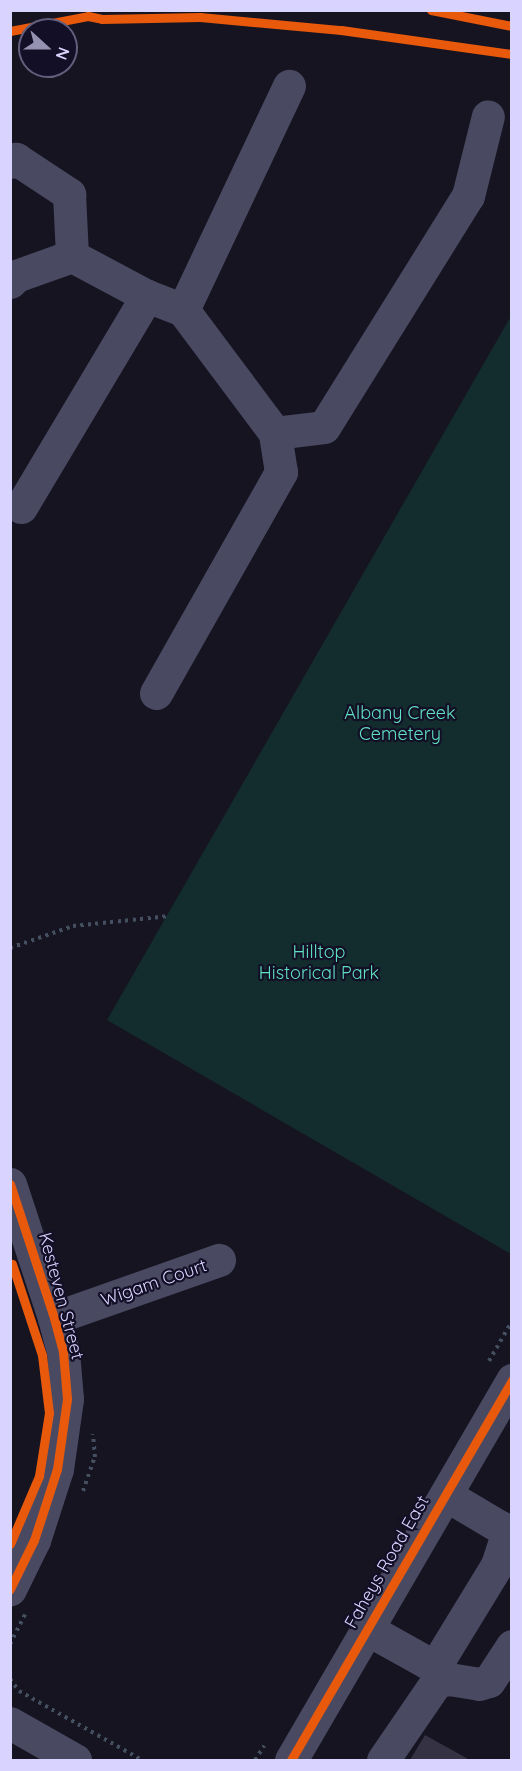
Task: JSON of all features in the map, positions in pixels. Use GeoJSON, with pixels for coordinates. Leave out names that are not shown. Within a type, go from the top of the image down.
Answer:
{"type":"FeatureCollection","features":[{"type":"Feature","properties":{"kind":"street"},"geometry":{"type":"LineString","coordinates":[[183,309],[289,86]]}},
{"type":"Feature","properties":{"kind":"street"},"geometry":{"type":"LineString","coordinates":[[275,433],[324,427],[468,196],[488,116]]}},
{"type":"Feature","properties":{"kind":"street"},"geometry":{"type":"LineString","coordinates":[[10,162],[16,159],[69,194],[72,256]]}},
{"type":"Feature","properties":{"kind":"street"},"geometry":{"type":"LineString","coordinates":[[10,282],[16,276],[72,256],[147,296],[183,309],[275,433],[281,472],[156,693]]}},
{"type":"Feature","properties":{"kind":"street"},"geometry":{"type":"LineString","coordinates":[[21,507],[147,296]]}},
{"type":"Feature","properties":{"kind":"street","name":"Kesteven Street"},"geometry":{"type":"LineString","coordinates":[[10,1184],[18,1228],[54,1318],[63,1352],[67,1399],[57,1469],[34,1540],[10,1589]]}},
{"type":"Feature","properties":{"kind":"street","name":"Wigam Court"},"geometry":{"type":"LineString","coordinates":[[54,1318],[219,1260]]}},
{"type":"Feature","properties":{"kind":"street","name":"Faheys Road East"},"geometry":{"type":"LineString","coordinates":[[291,1761],[512,1380]]}},
{"type":"Feature","properties":{"kind":"street"},"geometry":{"type":"LineString","coordinates":[[429,1663],[439,1660],[448,1651],[497,1565],[506,1538],[506,1531],[446,1495]]}},
{"type":"Feature","properties":{"kind":"street"},"geometry":{"type":"LineString","coordinates":[[367,1629],[463,1681]]}},
{"type":"Feature","properties":{"kind":"street"},"geometry":{"type":"LineString","coordinates":[[382,1761],[437,1682],[463,1681],[479,1684],[489,1681],[512,1646]]}},
{"type":"Feature","properties":{"kind":"street"},"geometry":{"type":"LineString","coordinates":[[10,1723],[75,1761]]}},
{"type":"Feature","properties":{"kind":"path"},"geometry":{"type":"LineString","coordinates":[[10,948],[73,926],[169,916]]}},
{"type":"Feature","properties":{"kind":"path"},"geometry":{"type":"LineString","coordinates":[[10,1679],[19,1691],[142,1761]]}},
{"type":"Feature","properties":{"kind":"green space","name":"Hilltop Historical Park"},"geometry":{"type":"Polygon","coordinates":[[[511,316],[511,1254],[107,1020],[511,316]]]}},
{"type":"Feature","properties":{"kind":"building"},"geometry":{"type":"Polygon","coordinates":[[[425,1735],[470,1760],[410,1760],[425,1735]]]}},
{"type":"Feature","properties":{"kind":"cycle path"},"geometry":{"type":"LineString","coordinates":[[431,10],[512,26]]}},
{"type":"Feature","properties":{"kind":"cycle path"},"geometry":{"type":"LineString","coordinates":[[10,31],[88,16],[102,19],[200,17],[341,30],[512,54]]}},
{"type":"Feature","properties":{"kind":"cycle path"},"geometry":{"type":"LineString","coordinates":[[10,1184],[54,1318],[63,1352],[67,1399],[57,1469],[34,1540],[10,1589]]}},
{"type":"Feature","properties":{"kind":"cycle path"},"geometry":{"type":"LineString","coordinates":[[10,1544],[39,1476],[49,1413],[42,1355],[12,1264]]}},
{"type":"Feature","properties":{"kind":"cycle path"},"geometry":{"type":"LineString","coordinates":[[291,1760],[512,1380]]}},
{"type":"Feature","properties":{"kind":"park label","name":"Albany Creek Cemetery"},"geometry":{"type":"Point","coordinates":[400,724]}}]}
